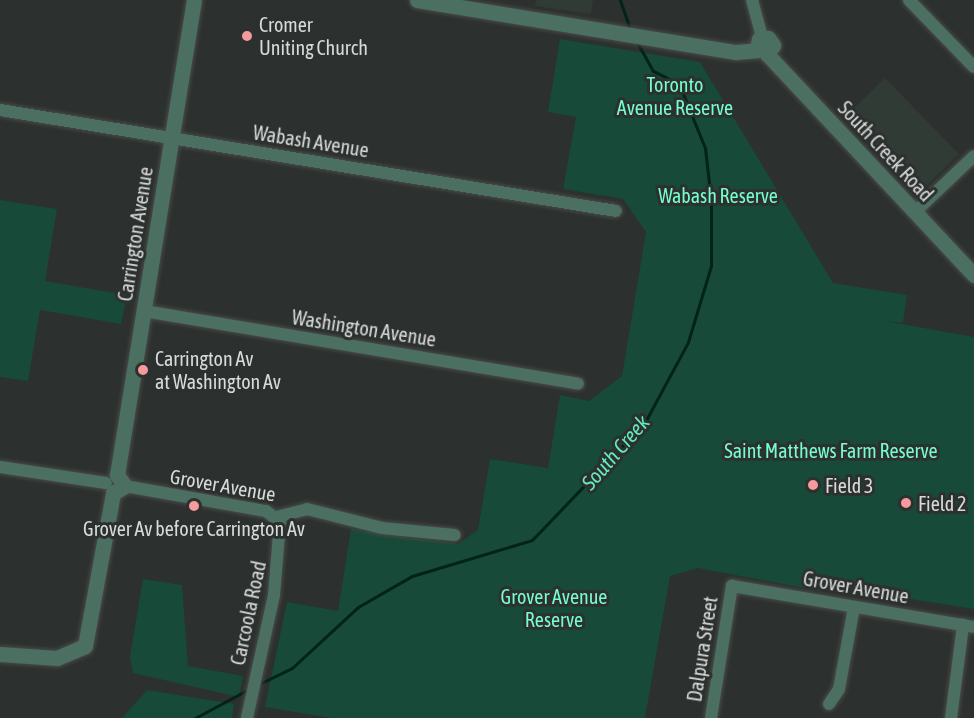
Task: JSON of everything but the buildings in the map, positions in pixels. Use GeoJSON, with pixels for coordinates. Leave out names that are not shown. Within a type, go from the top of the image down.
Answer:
{"type":"FeatureCollection","features":[{"type":"Feature","properties":{"kind":"street","name":"Carrington Avenue"},"geometry":{"type":"LineString","coordinates":[[0,654],[57,658],[78,652],[93,624],[195,0]]}},
{"type":"Feature","properties":{"kind":"street"},"geometry":{"type":"LineString","coordinates":[[417,0],[643,38],[762,47]]}},
{"type":"Feature","properties":{"kind":"street","name":"South Creek Road"},"geometry":{"type":"LineString","coordinates":[[752,0],[762,47],[974,275]]}},
{"type":"Feature","properties":{"kind":"street"},"geometry":{"type":"LineString","coordinates":[[909,0],[974,68]]}},
{"type":"Feature","properties":{"kind":"street","name":"Wabash Avenue"},"geometry":{"type":"LineString","coordinates":[[0,110],[616,211]]}},
{"type":"Feature","properties":{"kind":"street"},"geometry":{"type":"LineString","coordinates":[[915,212],[974,156]]}},
{"type":"Feature","properties":{"kind":"street","name":"Washington Avenue"},"geometry":{"type":"LineString","coordinates":[[144,311],[578,384]]}},
{"type":"Feature","properties":{"kind":"street","name":"Grover Avenue"},"geometry":{"type":"LineString","coordinates":[[0,467],[115,484],[276,517],[306,509],[382,528],[455,535]]}},
{"type":"Feature","properties":{"kind":"street","name":"Carcoola Road"},"geometry":{"type":"LineString","coordinates":[[247,718],[282,540],[276,517]]}},
{"type":"Feature","properties":{"kind":"street","name":"Grover Avenue"},"geometry":{"type":"LineString","coordinates":[[732,586],[968,626]]}},
{"type":"Feature","properties":{"kind":"street","name":"Dalpura Street"},"geometry":{"type":"LineString","coordinates":[[711,718],[732,586]]}},
{"type":"Feature","properties":{"kind":"street"},"geometry":{"type":"LineString","coordinates":[[829,704],[839,689],[854,607]]}},
{"type":"Feature","properties":{"kind":"street"},"geometry":{"type":"LineString","coordinates":[[951,718],[968,626]]}},
{"type":"Feature","properties":{"kind":"shaded area"},"geometry":{"type":"Polygon","coordinates":[[[536,0],[593,0],[591,14],[535,6],[536,0]]]}},
{"type":"Feature","properties":{"kind":"shaded area"},"geometry":{"type":"Polygon","coordinates":[[[885,78],[959,154],[920,192],[847,115],[885,78]]]}},
{"type":"Feature","properties":{"kind":"green space"},"geometry":{"type":"Polygon","coordinates":[[[560,39],[700,62],[833,283],[907,295],[903,323],[885,321],[974,337],[974,609],[822,585],[820,591],[698,568],[670,576],[645,718],[331,718],[265,707],[287,602],[338,611],[351,529],[458,544],[478,530],[490,459],[548,468],[560,395],[589,401],[622,376],[646,232],[623,199],[563,189],[576,117],[548,112],[560,39]]]}},
{"type":"Feature","properties":{"kind":"green space"},"geometry":{"type":"Polygon","coordinates":[[[0,200],[57,209],[45,281],[127,295],[121,324],[40,310],[28,381],[0,377],[0,200]]]}},
{"type":"Feature","properties":{"kind":"green space"},"geometry":{"type":"Polygon","coordinates":[[[143,579],[182,585],[188,666],[243,676],[239,697],[133,673],[130,657],[143,579]]]}},
{"type":"Feature","properties":{"kind":"green space"},"geometry":{"type":"Polygon","coordinates":[[[147,690],[234,704],[232,718],[122,718],[147,690]]]}},
{"type":"Feature","properties":{"kind":"waterway","name":"South Creek"},"geometry":{"type":"LineString","coordinates":[[620,0],[630,29]]}},
{"type":"Feature","properties":{"kind":"waterway","name":"South Creek"},"geometry":{"type":"LineString","coordinates":[[259,684],[292,668],[358,607],[412,576],[532,540],[645,422],[688,342],[711,266],[711,200],[705,148],[679,84],[653,71],[636,40]]}},
{"type":"Feature","properties":{"kind":"waterway","name":"South Creek"},"geometry":{"type":"LineString","coordinates":[[195,718],[251,688]]}},
{"type":"Feature","properties":{"kind":"place","name":"Cromer Uniting Church"},"geometry":{"type":"Point","coordinates":[247,36]}},
{"type":"Feature","properties":{"kind":"place","name":"Carrington Av at Washington Av"},"geometry":{"type":"Point","coordinates":[143,370]}},
{"type":"Feature","properties":{"kind":"place","name":"Field 3"},"geometry":{"type":"Point","coordinates":[813,485]}},
{"type":"Feature","properties":{"kind":"place","name":"Field 2"},"geometry":{"type":"Point","coordinates":[906,503]}},
{"type":"Feature","properties":{"kind":"place","name":"Grover Av before Carrington Av"},"geometry":{"type":"Point","coordinates":[194,506]}},
{"type":"Feature","properties":{"kind":"park label","name":"Toronto Avenue Reserve"},"geometry":{"type":"Point","coordinates":[675,96]}},
{"type":"Feature","properties":{"kind":"park label","name":"Wabash Reserve"},"geometry":{"type":"Point","coordinates":[718,195]}},
{"type":"Feature","properties":{"kind":"park label","name":"Saint Matthews Farm Reserve"},"geometry":{"type":"Point","coordinates":[831,450]}},
{"type":"Feature","properties":{"kind":"park label","name":"Grover Avenue Reserve"},"geometry":{"type":"Point","coordinates":[554,608]}}]}
